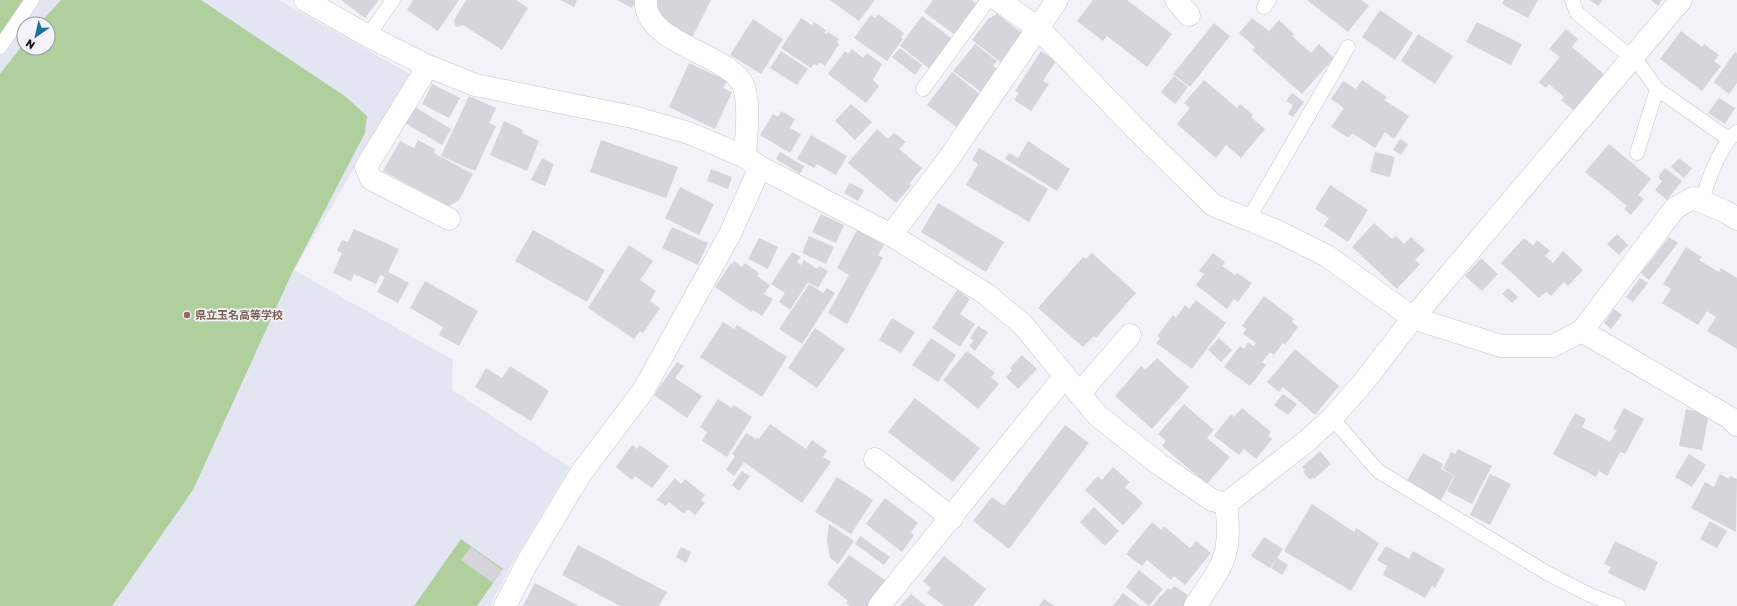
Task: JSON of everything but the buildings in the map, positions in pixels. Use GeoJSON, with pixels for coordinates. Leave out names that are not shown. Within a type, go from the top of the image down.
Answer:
{"type":"FeatureCollection","features":[{"type":"Feature","properties":{"kind":"street"},"geometry":{"type":"LineString","coordinates":[[305,0],[368,36],[428,66],[475,85],[632,117],[689,133],[753,162],[891,235],[986,294],[1023,325],[1097,415],[1160,464],[1212,500],[1226,504]]}},
{"type":"Feature","properties":{"kind":"street"},"geometry":{"type":"LineString","coordinates":[[505,606],[526,563],[581,473],[643,391],[730,234],[753,162],[744,87],[729,69],[691,50],[657,28],[646,6],[646,0]]}},
{"type":"Feature","properties":{"kind":"street"},"geometry":{"type":"LineString","coordinates":[[998,0],[1038,28],[1137,130],[1213,205],[1279,232],[1327,256],[1413,318],[1501,346],[1553,346],[1582,331],[1675,208],[1693,198],[1724,211],[1737,219]]}},
{"type":"Feature","properties":{"kind":"street"},"geometry":{"type":"LineString","coordinates":[[891,235],[947,162],[1057,0]]}},
{"type":"Feature","properties":{"kind":"street"},"geometry":{"type":"LineString","coordinates":[[1226,504],[1296,449],[1332,418],[1363,383],[1413,318],[1681,0]]}},
{"type":"Feature","properties":{"kind":"street"},"geometry":{"type":"LineString","coordinates":[[428,66],[366,167],[371,179],[449,219]]}},
{"type":"Feature","properties":{"kind":"street"},"geometry":{"type":"LineString","coordinates":[[1582,331],[1735,417]]}},
{"type":"Feature","properties":{"kind":"street"},"geometry":{"type":"LineString","coordinates":[[1079,394],[1130,335]]}},
{"type":"Feature","properties":{"kind":"street"},"geometry":{"type":"LineString","coordinates":[[879,606],[952,518],[1065,376]]}},
{"type":"Feature","properties":{"kind":"street"},"geometry":{"type":"LineString","coordinates":[[875,459],[952,518]]}},
{"type":"Feature","properties":{"kind":"street"},"geometry":{"type":"LineString","coordinates":[[1195,606],[1222,565],[1228,549],[1228,518],[1226,504]]}},
{"type":"Feature","properties":{"kind":"lane"},"geometry":{"type":"LineString","coordinates":[[0,47],[32,0]]}},
{"type":"Feature","properties":{"kind":"lane"},"geometry":{"type":"LineString","coordinates":[[368,36],[393,0]]}},
{"type":"Feature","properties":{"kind":"lane"},"geometry":{"type":"LineString","coordinates":[[923,89],[988,0]]}},
{"type":"Feature","properties":{"kind":"lane"},"geometry":{"type":"LineString","coordinates":[[1572,0],[1577,13],[1632,57],[1639,64],[1657,89],[1733,135],[1705,190],[1702,203]]}},
{"type":"Feature","properties":{"kind":"lane"},"geometry":{"type":"LineString","coordinates":[[1248,220],[1348,48]]}},
{"type":"Feature","properties":{"kind":"lane"},"geometry":{"type":"LineString","coordinates":[[1637,153],[1657,89]]}},
{"type":"Feature","properties":{"kind":"lane"},"geometry":{"type":"LineString","coordinates":[[1332,418],[1378,471],[1547,573],[1590,595],[1619,606]]}},
{"type":"Feature","properties":{"kind":"shaded area","name":"県立玉名高等学校"},"geometry":{"type":"Polygon","coordinates":[[[0,0],[279,0],[410,74],[294,270],[453,360],[452,390],[570,467],[509,569],[490,606],[0,606],[0,0]]]}},
{"type":"Feature","properties":{"kind":"green space"},"geometry":{"type":"Polygon","coordinates":[[[0,0],[31,0],[20,16],[16,16],[16,22],[0,46],[0,0]]]}},
{"type":"Feature","properties":{"kind":"green space","name":"県立玉名高等学校"},"geometry":{"type":"Polygon","coordinates":[[[61,0],[201,0],[346,97],[367,116],[365,133],[292,273],[193,490],[112,606],[0,606],[0,74],[16,53],[16,56],[56,56],[56,16],[46,16],[61,0]]]}},
{"type":"Feature","properties":{"kind":"green space"},"geometry":{"type":"Polygon","coordinates":[[[461,539],[503,569],[477,606],[414,606],[461,539]]]}},
{"type":"Feature","properties":{"kind":"place","name":"県立玉名高等学校"},"geometry":{"type":"Point","coordinates":[187,315]}}]}
